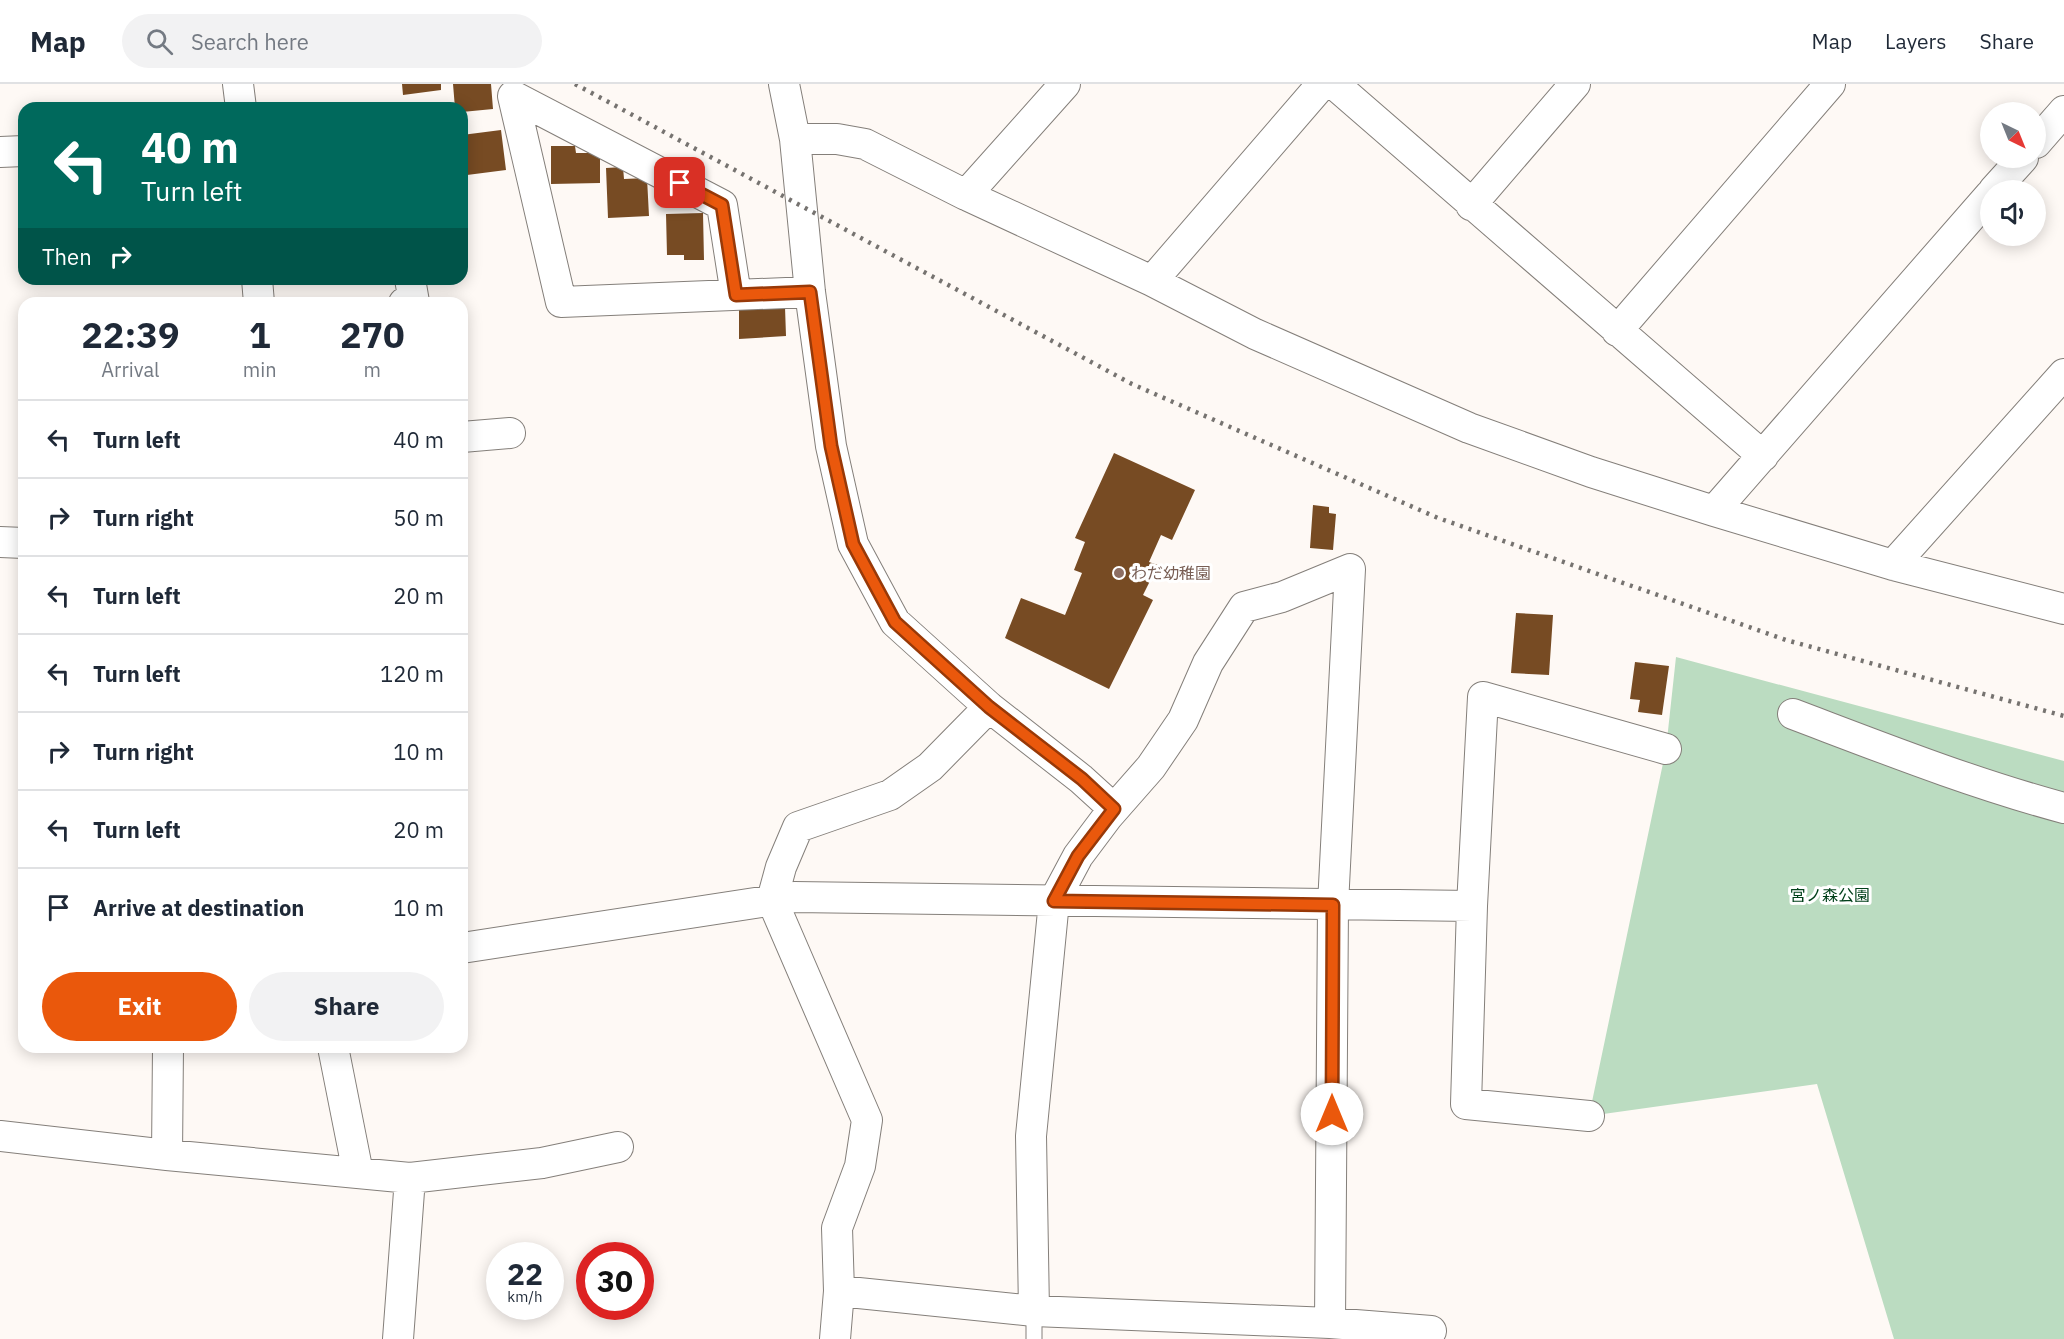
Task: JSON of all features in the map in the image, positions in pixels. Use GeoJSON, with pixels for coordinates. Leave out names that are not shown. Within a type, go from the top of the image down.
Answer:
{"type":"FeatureCollection","features":[{"type":"Feature","properties":{"kind":"street"},"geometry":{"type":"LineString","coordinates":[[238,84],[240,102]]}},
{"type":"Feature","properties":{"kind":"street"},"geometry":{"type":"LineString","coordinates":[[784,84],[795,140],[810,292],[831,446],[853,544],[895,622],[989,707],[1082,779],[1114,809]]}},
{"type":"Feature","properties":{"kind":"street"},"geometry":{"type":"LineString","coordinates":[[966,195],[1065,84]]}},
{"type":"Feature","properties":{"kind":"street"},"geometry":{"type":"LineString","coordinates":[[1152,281],[1322,84]]}},
{"type":"Feature","properties":{"kind":"street"},"geometry":{"type":"LineString","coordinates":[[1334,84],[1763,456]]}},
{"type":"Feature","properties":{"kind":"street"},"geometry":{"type":"LineString","coordinates":[[1472,205],[1575,84]]}},
{"type":"Feature","properties":{"kind":"street"},"geometry":{"type":"LineString","coordinates":[[1617,331],[1830,84]]}},
{"type":"Feature","properties":{"kind":"street"},"geometry":{"type":"LineString","coordinates":[[736,295],[722,205],[513,96],[561,302],[736,295],[810,292]]}},
{"type":"Feature","properties":{"kind":"street"},"geometry":{"type":"LineString","coordinates":[[2046,132],[2064,111]]}},
{"type":"Feature","properties":{"kind":"street"},"geometry":{"type":"LineString","coordinates":[[795,140],[837,140],[865,144],[966,195],[1152,281],[1255,334],[1469,428],[1591,472],[1713,511],[1893,565],[2064,609]]}},
{"type":"Feature","properties":{"kind":"street"},"geometry":{"type":"LineString","coordinates":[[0,152],[18,151]]}},
{"type":"Feature","properties":{"kind":"street"},"geometry":{"type":"LineString","coordinates":[[2003,180],[2014,168]]}},
{"type":"Feature","properties":{"kind":"street"},"geometry":{"type":"LineString","coordinates":[[1713,511],[1980,206]]}},
{"type":"Feature","properties":{"kind":"street"},"geometry":{"type":"LineString","coordinates":[[1893,565],[2064,374]]}},
{"type":"Feature","properties":{"kind":"street"},"geometry":{"type":"LineString","coordinates":[[468,436],[510,433]]}},
{"type":"Feature","properties":{"kind":"street"},"geometry":{"type":"LineString","coordinates":[[0,542],[18,543]]}},
{"type":"Feature","properties":{"kind":"street"},"geometry":{"type":"LineString","coordinates":[[1034,1325],[1031,1136],[1054,901],[1078,856],[1114,809],[1151,767],[1183,720],[1208,663],[1244,607],[1281,597],[1350,569],[1333,905],[1330,1323]]}},
{"type":"Feature","properties":{"kind":"street"},"geometry":{"type":"LineString","coordinates":[[1589,1116],[1466,1104],[1472,906],[1484,698],[1666,749]]}},
{"type":"Feature","properties":{"kind":"street"},"geometry":{"type":"LineString","coordinates":[[835,1339],[838,1291],[837,1228],[860,1166],[867,1120],[772,900],[781,867],[798,827],[890,795],[930,767],[989,707]]}},
{"type":"Feature","properties":{"kind":"street"},"geometry":{"type":"LineString","coordinates":[[1793,714],[2003,791],[2064,808]]}},
{"type":"Feature","properties":{"kind":"street"},"geometry":{"type":"LineString","coordinates":[[468,947],[794,897],[1472,906]]}},
{"type":"Feature","properties":{"kind":"street"},"geometry":{"type":"LineString","coordinates":[[167,1155],[168,1053]]}},
{"type":"Feature","properties":{"kind":"street"},"geometry":{"type":"LineString","coordinates":[[334,1053],[358,1173]]}},
{"type":"Feature","properties":{"kind":"street"},"geometry":{"type":"LineString","coordinates":[[0,1136],[167,1155],[410,1178],[542,1163],[618,1147]]}},
{"type":"Feature","properties":{"kind":"street"},"geometry":{"type":"LineString","coordinates":[[398,1339],[410,1178]]}},
{"type":"Feature","properties":{"kind":"street"},"geometry":{"type":"LineString","coordinates":[[838,1291],[1034,1325],[1330,1323],[1431,1331]]}},
{"type":"Feature","properties":{"kind":"green space","name":"宮ノ森公園"},"geometry":{"type":"Polygon","coordinates":[[[1676,657],[2064,761],[2064,1339],[1894,1339],[1817,1084],[1589,1116],[1666,749],[1676,657]]]}},
{"type":"Feature","properties":{"kind":"building"},"geometry":{"type":"Polygon","coordinates":[[[402,84],[441,84],[441,90],[403,95],[402,84]]]}},
{"type":"Feature","properties":{"kind":"building"},"geometry":{"type":"Polygon","coordinates":[[[453,84],[491,84],[493,109],[468,111],[468,102],[454,102],[453,84]]]}},
{"type":"Feature","properties":{"kind":"building"},"geometry":{"type":"Polygon","coordinates":[[[501,130],[506,170],[468,175],[468,134],[501,130]]]}},
{"type":"Feature","properties":{"kind":"building"},"geometry":{"type":"Polygon","coordinates":[[[551,146],[575,146],[576,153],[600,153],[600,183],[551,184],[551,146]]]}},
{"type":"Feature","properties":{"kind":"building"},"geometry":{"type":"Polygon","coordinates":[[[623,167],[624,179],[647,178],[649,216],[608,218],[606,168],[623,167]]]}},
{"type":"Feature","properties":{"kind":"building"},"geometry":{"type":"Polygon","coordinates":[[[703,213],[704,260],[684,260],[684,255],[667,255],[666,214],[703,213]]]}},
{"type":"Feature","properties":{"kind":"building"},"geometry":{"type":"Polygon","coordinates":[[[785,307],[786,336],[739,339],[739,310],[785,307]]]}},
{"type":"Feature","properties":{"kind":"building"},"geometry":{"type":"Polygon","coordinates":[[[1114,453],[1195,490],[1172,540],[1161,535],[1149,562],[1158,565],[1143,595],[1153,600],[1109,689],[1005,638],[1021,598],[1065,615],[1082,573],[1074,570],[1085,542],[1075,538],[1114,453]]]}},
{"type":"Feature","properties":{"kind":"building"},"geometry":{"type":"Polygon","coordinates":[[[1313,505],[1329,507],[1329,513],[1336,514],[1333,550],[1310,548],[1313,505]]]}},
{"type":"Feature","properties":{"kind":"building"},"geometry":{"type":"Polygon","coordinates":[[[1516,613],[1553,615],[1549,675],[1511,673],[1516,613]]]}},
{"type":"Feature","properties":{"kind":"building"},"geometry":{"type":"Polygon","coordinates":[[[1635,662],[1669,666],[1662,715],[1638,712],[1640,700],[1630,699],[1635,662]]]}},
{"type":"Feature","properties":{"kind":"railway"},"geometry":{"type":"LineString","coordinates":[[575,84],[1132,384],[1438,518],[1786,640],[2064,716]]}},
{"type":"Feature","properties":{"kind":"place","name":"わだ幼稚園"},"geometry":{"type":"Point","coordinates":[1119,573]}},
{"type":"Feature","properties":{"kind":"route"},"geometry":{"type":"LineString","coordinates":[[680,183],[722,205],[736,295],[810,292],[831,446],[853,544],[895,622],[989,707],[1082,779],[1114,809],[1078,856],[1054,901],[1333,905],[1332,1114]]}}]}
